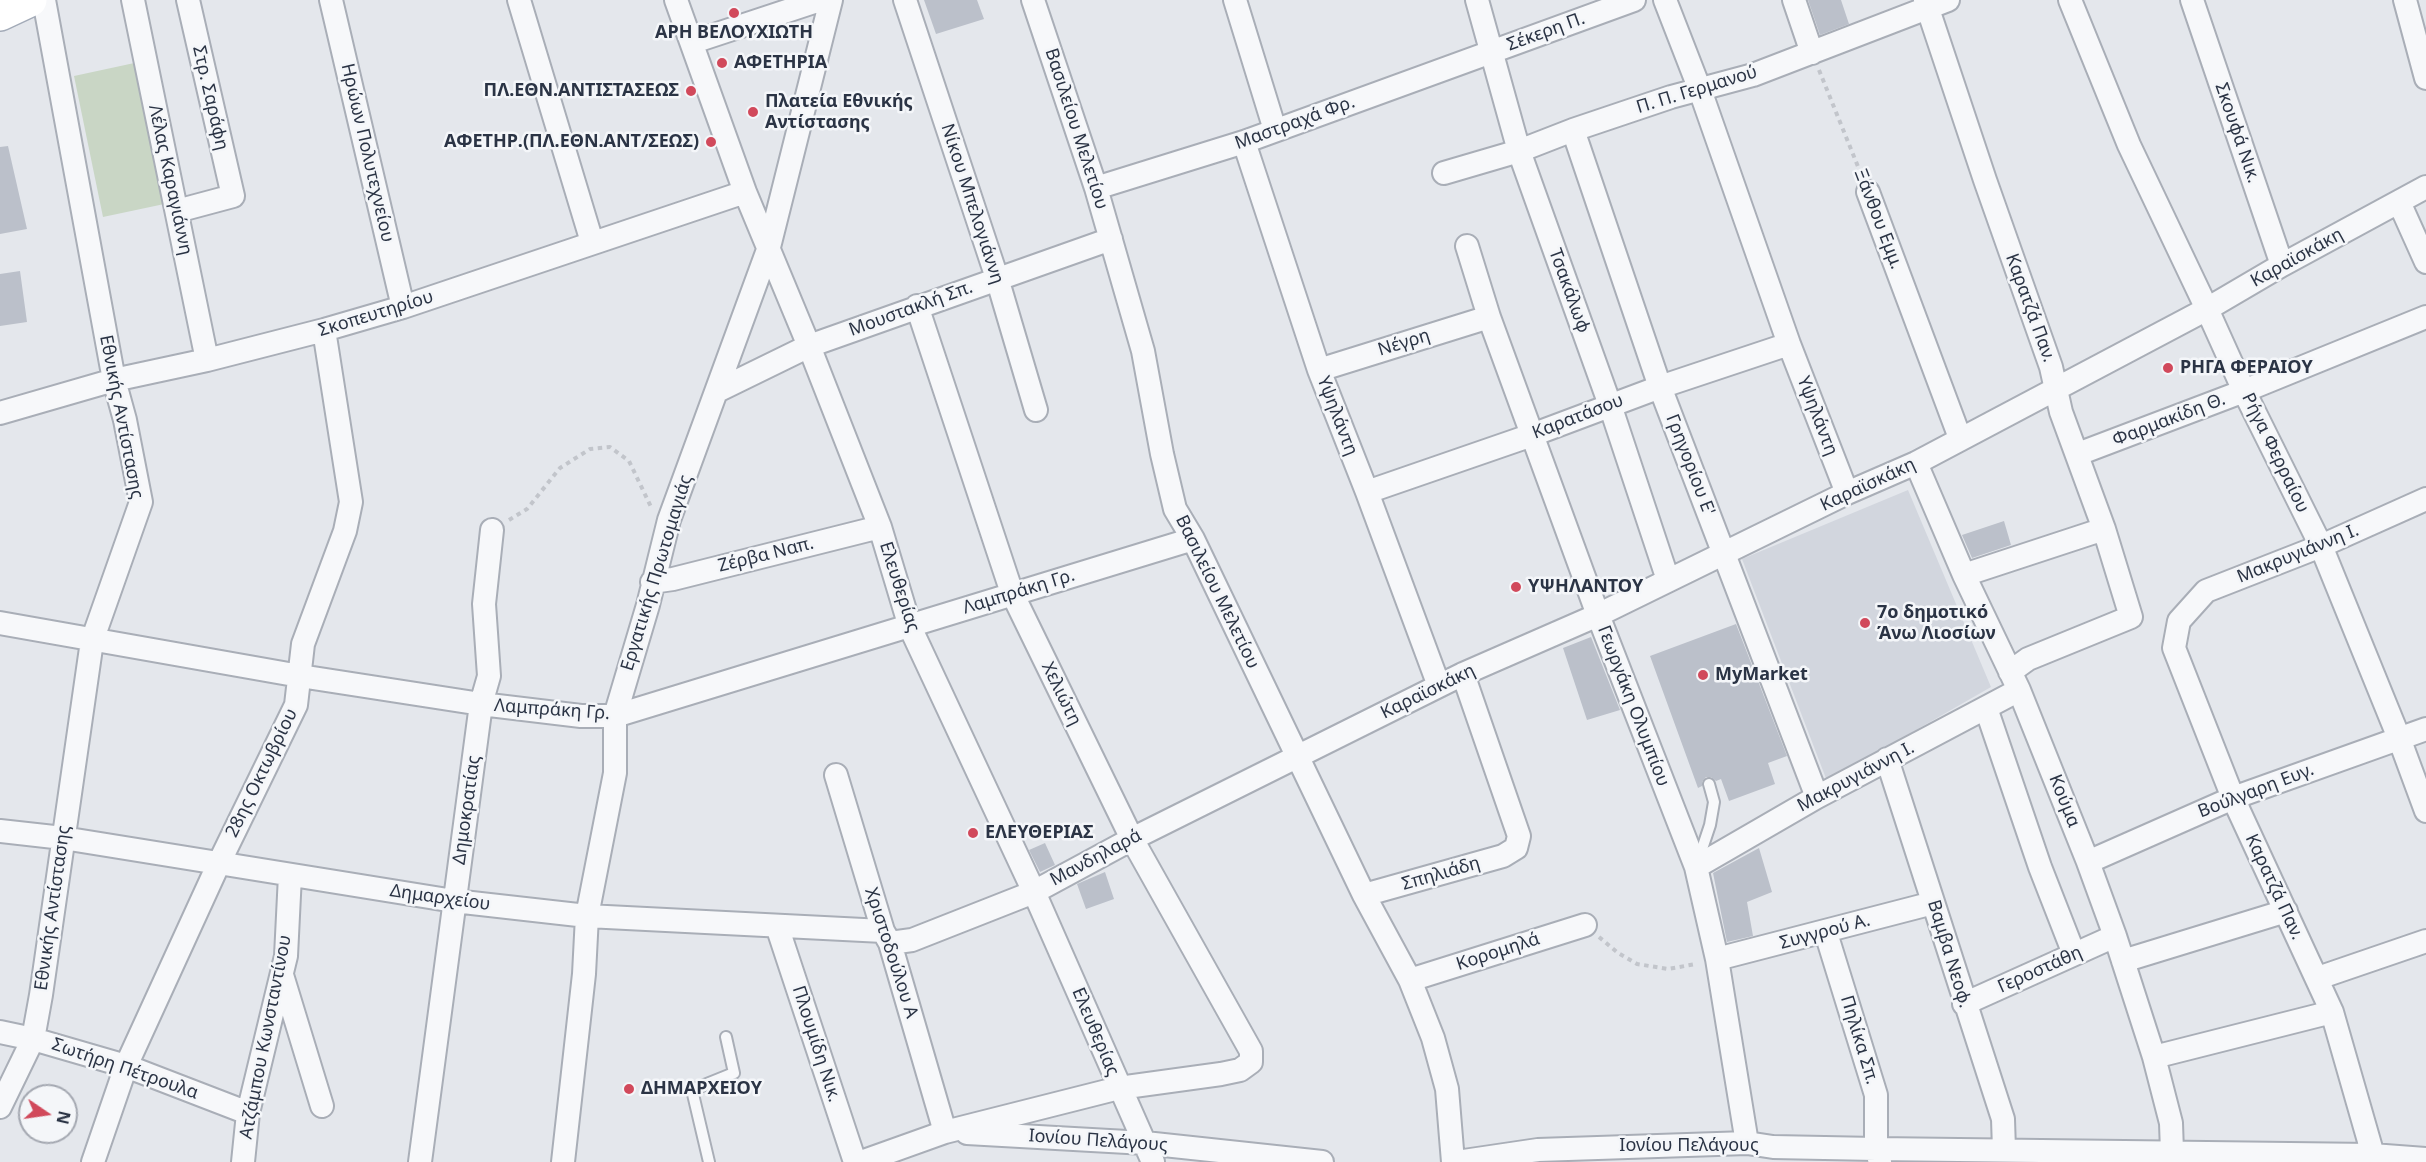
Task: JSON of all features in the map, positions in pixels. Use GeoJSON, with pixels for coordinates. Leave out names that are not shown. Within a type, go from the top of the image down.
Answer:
{"type":"FeatureCollection","features":[{"type":"Feature","properties":{"kind":"main road"},"geometry":{"type":"LineString","coordinates":[[0,14],[30,0]]}},
{"type":"Feature","properties":{"kind":"street","name":"Εθνικής Αντίστασης"},"geometry":{"type":"LineString","coordinates":[[0,1107],[33,1039],[92,641],[141,502],[125,420],[114,380],[44,0]]}},
{"type":"Feature","properties":{"kind":"street","name":"Λέλας Καραγιάννη"},"geometry":{"type":"LineString","coordinates":[[134,0],[207,360]]}},
{"type":"Feature","properties":{"kind":"street","name":"Στρ. Σαράφη"},"geometry":{"type":"LineString","coordinates":[[177,211],[233,196],[188,0]]}},
{"type":"Feature","properties":{"kind":"street","name":"Ηρώων Πολυτεχνείου"},"geometry":{"type":"LineString","coordinates":[[331,0],[404,307]]}},
{"type":"Feature","properties":{"kind":"street"},"geometry":{"type":"LineString","coordinates":[[519,0],[592,242]]}},
{"type":"Feature","properties":{"kind":"street","name":"Ελευθερίας"},"geometry":{"type":"LineString","coordinates":[[676,0],[745,192],[880,527],[910,627],[1034,892],[1149,1152]]}},
{"type":"Feature","properties":{"kind":"street"},"geometry":{"type":"LineString","coordinates":[[693,42],[820,0]]}},
{"type":"Feature","properties":{"kind":"street","name":"Εργατικής Πρωτομαγιάς"},"geometry":{"type":"LineString","coordinates":[[562,1162],[584,974],[586,916],[615,773],[615,716],[648,605],[669,520],[769,247],[831,0]]}},
{"type":"Feature","properties":{"kind":"street","name":"Νίκου Μπελογιάννη"},"geometry":{"type":"LineString","coordinates":[[905,0],[997,278],[1036,410]]}},
{"type":"Feature","properties":{"kind":"street","name":"Βασιλείου Μελετίου"},"geometry":{"type":"LineString","coordinates":[[1033,0],[1096,188],[1143,351],[1162,454],[1175,509],[1193,539],[1364,895],[1410,980],[1433,1038],[1447,1089],[1455,1162]]}},
{"type":"Feature","properties":{"kind":"street"},"geometry":{"type":"LineString","coordinates":[[1235,0],[1275,130]]}},
{"type":"Feature","properties":{"kind":"street","name":"Τσακάλωφ"},"geometry":{"type":"LineString","coordinates":[[1477,0],[1519,151],[1610,405],[1668,580]]}},
{"type":"Feature","properties":{"kind":"street","name":"Σέκερη Π."},"geometry":{"type":"LineString","coordinates":[[1492,52],[1634,0]]}},
{"type":"Feature","properties":{"kind":"street","name":"Υψηλάντη"},"geometry":{"type":"LineString","coordinates":[[1665,0],[1700,90],[1789,344],[1847,493]]}},
{"type":"Feature","properties":{"kind":"street"},"geometry":{"type":"LineString","coordinates":[[1794,0],[1812,53]]}},
{"type":"Feature","properties":{"kind":"street","name":"Ρήγα Φερραίου"},"geometry":{"type":"LineString","coordinates":[[2070,0],[2128,145],[2244,392],[2321,546],[2426,811]]}},
{"type":"Feature","properties":{"kind":"street","name":"Σκουφά Νικ."},"geometry":{"type":"LineString","coordinates":[[2192,0],[2282,265]]}},
{"type":"Feature","properties":{"kind":"street","name":"Π. Π. Γερμανού"},"geometry":{"type":"LineString","coordinates":[[1444,173],[1519,151],[1671,97],[1753,75],[1933,3]]}},
{"type":"Feature","properties":{"kind":"street","name":"Καρατζά Παν."},"geometry":{"type":"LineString","coordinates":[[1933,3],[1984,180],[2051,366],[2061,411],[2104,529],[2131,617]]}},
{"type":"Feature","properties":{"kind":"street"},"geometry":{"type":"LineString","coordinates":[[2413,8],[2426,78]]}},
{"type":"Feature","properties":{"kind":"street","name":"Μαστραχά Φρ."},"geometry":{"type":"LineString","coordinates":[[1096,188],[1244,142],[1492,52]]}},
{"type":"Feature","properties":{"kind":"street","name":"Γρηγορίου Ε'"},"geometry":{"type":"LineString","coordinates":[[1573,130],[1660,387],[1817,797]]}},
{"type":"Feature","properties":{"kind":"street","name":"Υψηλάντη"},"geometry":{"type":"LineString","coordinates":[[1244,142],[1319,370],[1439,686]]}},
{"type":"Feature","properties":{"kind":"street","name":"Καραϊσκάκη"},"geometry":{"type":"LineString","coordinates":[[1296,757],[1463,674],[1598,615],[1847,493],[1917,463],[1960,438],[2207,309],[2282,265],[2426,187]]}},
{"type":"Feature","properties":{"kind":"street","name":"Σκοπευτηρίου"},"geometry":{"type":"LineString","coordinates":[[0,413],[114,380],[207,360],[404,307],[745,192]]}},
{"type":"Feature","properties":{"kind":"street","name":"Ξάνθου Εμμ."},"geometry":{"type":"LineString","coordinates":[[1868,192],[1960,438]]}},
{"type":"Feature","properties":{"kind":"street"},"geometry":{"type":"LineString","coordinates":[[2399,202],[2426,262]]}},
{"type":"Feature","properties":{"kind":"street","name":"Μουστακλή Σπ."},"geometry":{"type":"LineString","coordinates":[[717,391],[809,346],[1111,239]]}},
{"type":"Feature","properties":{"kind":"street","name":"Γεωργάκη Ολυμπίου"},"geometry":{"type":"LineString","coordinates":[[1467,246],[1489,317],[1598,615],[1696,867],[1717,959],[1747,1143]]}},
{"type":"Feature","properties":{"kind":"street","name":"Χελιώτη"},"geometry":{"type":"LineString","coordinates":[[917,306],[1012,593],[1132,839],[1251,1051],[1251,1062],[1240,1070],[1119,1088]]}},
{"type":"Feature","properties":{"kind":"street","name":"Νέγρη"},"geometry":{"type":"LineString","coordinates":[[1319,370],[1489,317]]}},
{"type":"Feature","properties":{"kind":"street","name":"Φαρμακίδη Θ."},"geometry":{"type":"LineString","coordinates":[[2078,454],[2244,392],[2426,317]]}},
{"type":"Feature","properties":{"kind":"street","name":"28ης Οκτωβρίου"},"geometry":{"type":"LineString","coordinates":[[93,1162],[126,1066],[219,863],[296,705],[303,644],[345,531],[351,502],[324,330]]}},
{"type":"Feature","properties":{"kind":"street","name":"Καρατάσου"},"geometry":{"type":"LineString","coordinates":[[1367,492],[1532,435],[1660,387],[1789,344]]}},
{"type":"Feature","properties":{"kind":"street","name":"Κούμα"},"geometry":{"type":"LineString","coordinates":[[1917,463],[1964,575],[2015,681],[2088,862],[2115,936],[2154,1057],[2171,1123],[2161,1155]]}},
{"type":"Feature","properties":{"kind":"street","name":"Μακρυγιάννη Ι."},"geometry":{"type":"LineString","coordinates":[[2179,621],[2206,591],[2321,546],[2426,499]]}},
{"type":"Feature","properties":{"kind":"street","name":"Ζέρβα Ναπ."},"geometry":{"type":"LineString","coordinates":[[652,582],[673,579],[880,527]]}},
{"type":"Feature","properties":{"kind":"street"},"geometry":{"type":"LineString","coordinates":[[1964,575],[2104,529]]}},
{"type":"Feature","properties":{"kind":"street","name":"Δημοκρατίας"},"geometry":{"type":"LineString","coordinates":[[420,1162],[481,704],[489,676],[484,604],[492,530]]}},
{"type":"Feature","properties":{"kind":"street","name":"Λαμπράκη Γρ."},"geometry":{"type":"LineString","coordinates":[[0,623],[92,641],[481,704],[581,716],[615,716],[1193,539]]}},
{"type":"Feature","properties":{"kind":"street","name":"Μακρυγιάννη Ι."},"geometry":{"type":"LineString","coordinates":[[1696,867],[1817,797],[1986,708],[2015,681],[2028,659],[2131,617]]}},
{"type":"Feature","properties":{"kind":"street","name":"Καρατζά Παν."},"geometry":{"type":"LineString","coordinates":[[2179,621],[2174,648],[2233,798],[2332,1012],[2373,1158]]}},
{"type":"Feature","properties":{"kind":"street","name":"Σπηλιάδη"},"geometry":{"type":"LineString","coordinates":[[1364,895],[1503,856],[1516,848],[1519,836],[1463,674]]}},
{"type":"Feature","properties":{"kind":"street"},"geometry":{"type":"LineString","coordinates":[[1986,708],[2040,867],[2074,954]]}},
{"type":"Feature","properties":{"kind":"street","name":"Βούλγαρη Ευγ."},"geometry":{"type":"LineString","coordinates":[[2088,862],[2233,798],[2426,729]]}},
{"type":"Feature","properties":{"kind":"street","name":"Μανδηλαρά"},"geometry":{"type":"LineString","coordinates":[[886,937],[912,940],[1034,892],[1132,839],[1296,757]]}},
{"type":"Feature","properties":{"kind":"street","name":"Βαμβα Νεοφ."},"geometry":{"type":"LineString","coordinates":[[1887,759],[1964,1004],[2003,1119],[2004,1150]]}},
{"type":"Feature","properties":{"kind":"street","name":"Χριστοδούλου Α"},"geometry":{"type":"LineString","coordinates":[[836,775],[945,1132]]}},
{"type":"Feature","properties":{"kind":"street","name":"Δημαρχείου"},"geometry":{"type":"LineString","coordinates":[[0,831],[63,838],[454,901],[586,916],[777,927],[886,937]]}},
{"type":"Feature","properties":{"kind":"street","name":"Ατζάμπου Κωνσταντίνου"},"geometry":{"type":"LineString","coordinates":[[243,1162],[248,1113],[286,956],[290,875]]}},
{"type":"Feature","properties":{"kind":"street","name":"Συγγρού Α."},"geometry":{"type":"LineString","coordinates":[[1717,959],[1826,933],[1933,903]]}},
{"type":"Feature","properties":{"kind":"street"},"geometry":{"type":"LineString","coordinates":[[2123,961],[2286,911]]}},
{"type":"Feature","properties":{"kind":"street","name":"Κορομηλά"},"geometry":{"type":"LineString","coordinates":[[1410,980],[1585,925]]}},
{"type":"Feature","properties":{"kind":"street","name":"Πλουμίδη Νικ."},"geometry":{"type":"LineString","coordinates":[[777,927],[855,1162]]}},
{"type":"Feature","properties":{"kind":"street","name":"Πηλίκα Σπ."},"geometry":{"type":"LineString","coordinates":[[1826,933],[1876,1095],[1878,1156]]}},
{"type":"Feature","properties":{"kind":"street","name":"Γεροστάθη"},"geometry":{"type":"LineString","coordinates":[[1964,1004],[2115,936]]}},
{"type":"Feature","properties":{"kind":"street"},"geometry":{"type":"LineString","coordinates":[[2318,978],[2426,941]]}},
{"type":"Feature","properties":{"kind":"street"},"geometry":{"type":"LineString","coordinates":[[281,974],[322,1106]]}},
{"type":"Feature","properties":{"kind":"street"},"geometry":{"type":"LineString","coordinates":[[2154,1057],[2332,1012]]}},
{"type":"Feature","properties":{"kind":"street","name":"Σωτήρη Πέτρουλα"},"geometry":{"type":"LineString","coordinates":[[0,1032],[33,1039],[126,1066],[248,1113]]}},
{"type":"Feature","properties":{"kind":"street"},"geometry":{"type":"LineString","coordinates":[[861,1162],[945,1132],[1119,1088]]}},
{"type":"Feature","properties":{"kind":"street","name":"Ιονίου Πελάγους"},"geometry":{"type":"LineString","coordinates":[[945,1132],[1149,1152],[1322,1162]]}},
{"type":"Feature","properties":{"kind":"street","name":"Ιονίου Πελάγους"},"geometry":{"type":"LineString","coordinates":[[1455,1162],[1538,1150],[1609,1154],[1747,1143],[1773,1154],[1878,1156],[2004,1150],[2050,1156],[2161,1155],[2426,1159]]}},
{"type":"Feature","properties":{"kind":"lane"},"geometry":{"type":"LineString","coordinates":[[1696,867],[1710,825],[1714,802],[1709,784]]}},
{"type":"Feature","properties":{"kind":"lane"},"geometry":{"type":"LineString","coordinates":[[709,1162],[692,1090],[734,1073],[726,1037]]}},
{"type":"Feature","properties":{"kind":"path","name":"Ξάνθου Εμμ."},"geometry":{"type":"LineString","coordinates":[[1812,53],[1868,192]]}},
{"type":"Feature","properties":{"kind":"path"},"geometry":{"type":"LineString","coordinates":[[492,530],[527,509],[560,468],[590,449],[610,447],[629,462],[655,514],[669,520]]}},
{"type":"Feature","properties":{"kind":"path"},"geometry":{"type":"LineString","coordinates":[[1585,925],[1618,953],[1637,964],[1668,969],[1717,959]]}},
{"type":"Feature","properties":{"kind":"shaded area","name":"7ο δημοτικό Άνω Λιοσίων"},"geometry":{"type":"Polygon","coordinates":[[[1908,490],[1991,687],[1827,781],[1742,559],[1908,490]]]}},
{"type":"Feature","properties":{"kind":"green space"},"geometry":{"type":"Polygon","coordinates":[[[139,62],[169,203],[103,217],[74,76],[139,62]]]}},
{"type":"Feature","properties":{"kind":"building"},"geometry":{"type":"Polygon","coordinates":[[[924,0],[977,0],[984,19],[936,34],[924,0]]]}},
{"type":"Feature","properties":{"kind":"building"},"geometry":{"type":"Polygon","coordinates":[[[1808,0],[1841,0],[1849,24],[1820,35],[1808,0]]]}},
{"type":"Feature","properties":{"kind":"building"},"geometry":{"type":"Polygon","coordinates":[[[8,146],[27,229],[0,234],[0,147],[8,146]]]}},
{"type":"Feature","properties":{"kind":"building"},"geometry":{"type":"Polygon","coordinates":[[[20,271],[27,322],[0,326],[0,274],[20,271]]]}},
{"type":"Feature","properties":{"kind":"building"},"geometry":{"type":"Polygon","coordinates":[[[2004,521],[2011,545],[1972,558],[1962,535],[2004,521]]]}},
{"type":"Feature","properties":{"kind":"building"},"geometry":{"type":"Polygon","coordinates":[[[1736,624],[1787,756],[1768,763],[1775,784],[1729,801],[1721,779],[1716,781],[1711,777],[1706,777],[1702,786],[1698,788],[1650,656],[1736,624]]]}},
{"type":"Feature","properties":{"kind":"building"},"geometry":{"type":"Polygon","coordinates":[[[1591,637],[1620,710],[1587,720],[1563,648],[1591,637]]]}},
{"type":"Feature","properties":{"kind":"building"},"geometry":{"type":"Polygon","coordinates":[[[1045,843],[1055,865],[1040,872],[1029,850],[1045,843]]]}},
{"type":"Feature","properties":{"kind":"building"},"geometry":{"type":"Polygon","coordinates":[[[1759,848],[1772,892],[1747,902],[1753,936],[1727,942],[1713,873],[1759,848]]]}},
{"type":"Feature","properties":{"kind":"building"},"geometry":{"type":"Polygon","coordinates":[[[1105,872],[1114,899],[1086,909],[1077,884],[1105,872]]]}},
{"type":"Feature","properties":{"kind":"place","name":"ΑΡΗ ΒΕΛΟΥΧΙΩΤΗ"},"geometry":{"type":"Point","coordinates":[734,13]}},
{"type":"Feature","properties":{"kind":"place","name":"ΑΦΕΤΗΡΙΑ"},"geometry":{"type":"Point","coordinates":[722,63]}},
{"type":"Feature","properties":{"kind":"place","name":"ΠΛ.ΕΘΝ.ΑΝΤΙΣΤΑΣΕΩΣ"},"geometry":{"type":"Point","coordinates":[691,91]}},
{"type":"Feature","properties":{"kind":"place","name":"Πλατεία Εθνικής Αντίστασης"},"geometry":{"type":"Point","coordinates":[753,112]}},
{"type":"Feature","properties":{"kind":"place","name":"ΑΦΕΤΗΡ.(ΠΛ.ΕΘΝ.ΑΝΤ/ΣΕΩΣ)"},"geometry":{"type":"Point","coordinates":[711,142]}},
{"type":"Feature","properties":{"kind":"place","name":"ΡΗΓΑ ΦΕΡΑΙΟΥ"},"geometry":{"type":"Point","coordinates":[2168,368]}},
{"type":"Feature","properties":{"kind":"place","name":"ΥΨΗΛΑΝΤΟΥ"},"geometry":{"type":"Point","coordinates":[1516,587]}},
{"type":"Feature","properties":{"kind":"place","name":"7ο δημοτικό Άνω Λιοσίων"},"geometry":{"type":"Point","coordinates":[1865,623]}},
{"type":"Feature","properties":{"kind":"place","name":"MyMarket"},"geometry":{"type":"Point","coordinates":[1703,675]}},
{"type":"Feature","properties":{"kind":"place","name":"ΕΛΕΥΘΕΡΙΑΣ"},"geometry":{"type":"Point","coordinates":[973,833]}},
{"type":"Feature","properties":{"kind":"place","name":"ΔΗΜΑΡΧΕΙΟΥ"},"geometry":{"type":"Point","coordinates":[629,1089]}}]}
